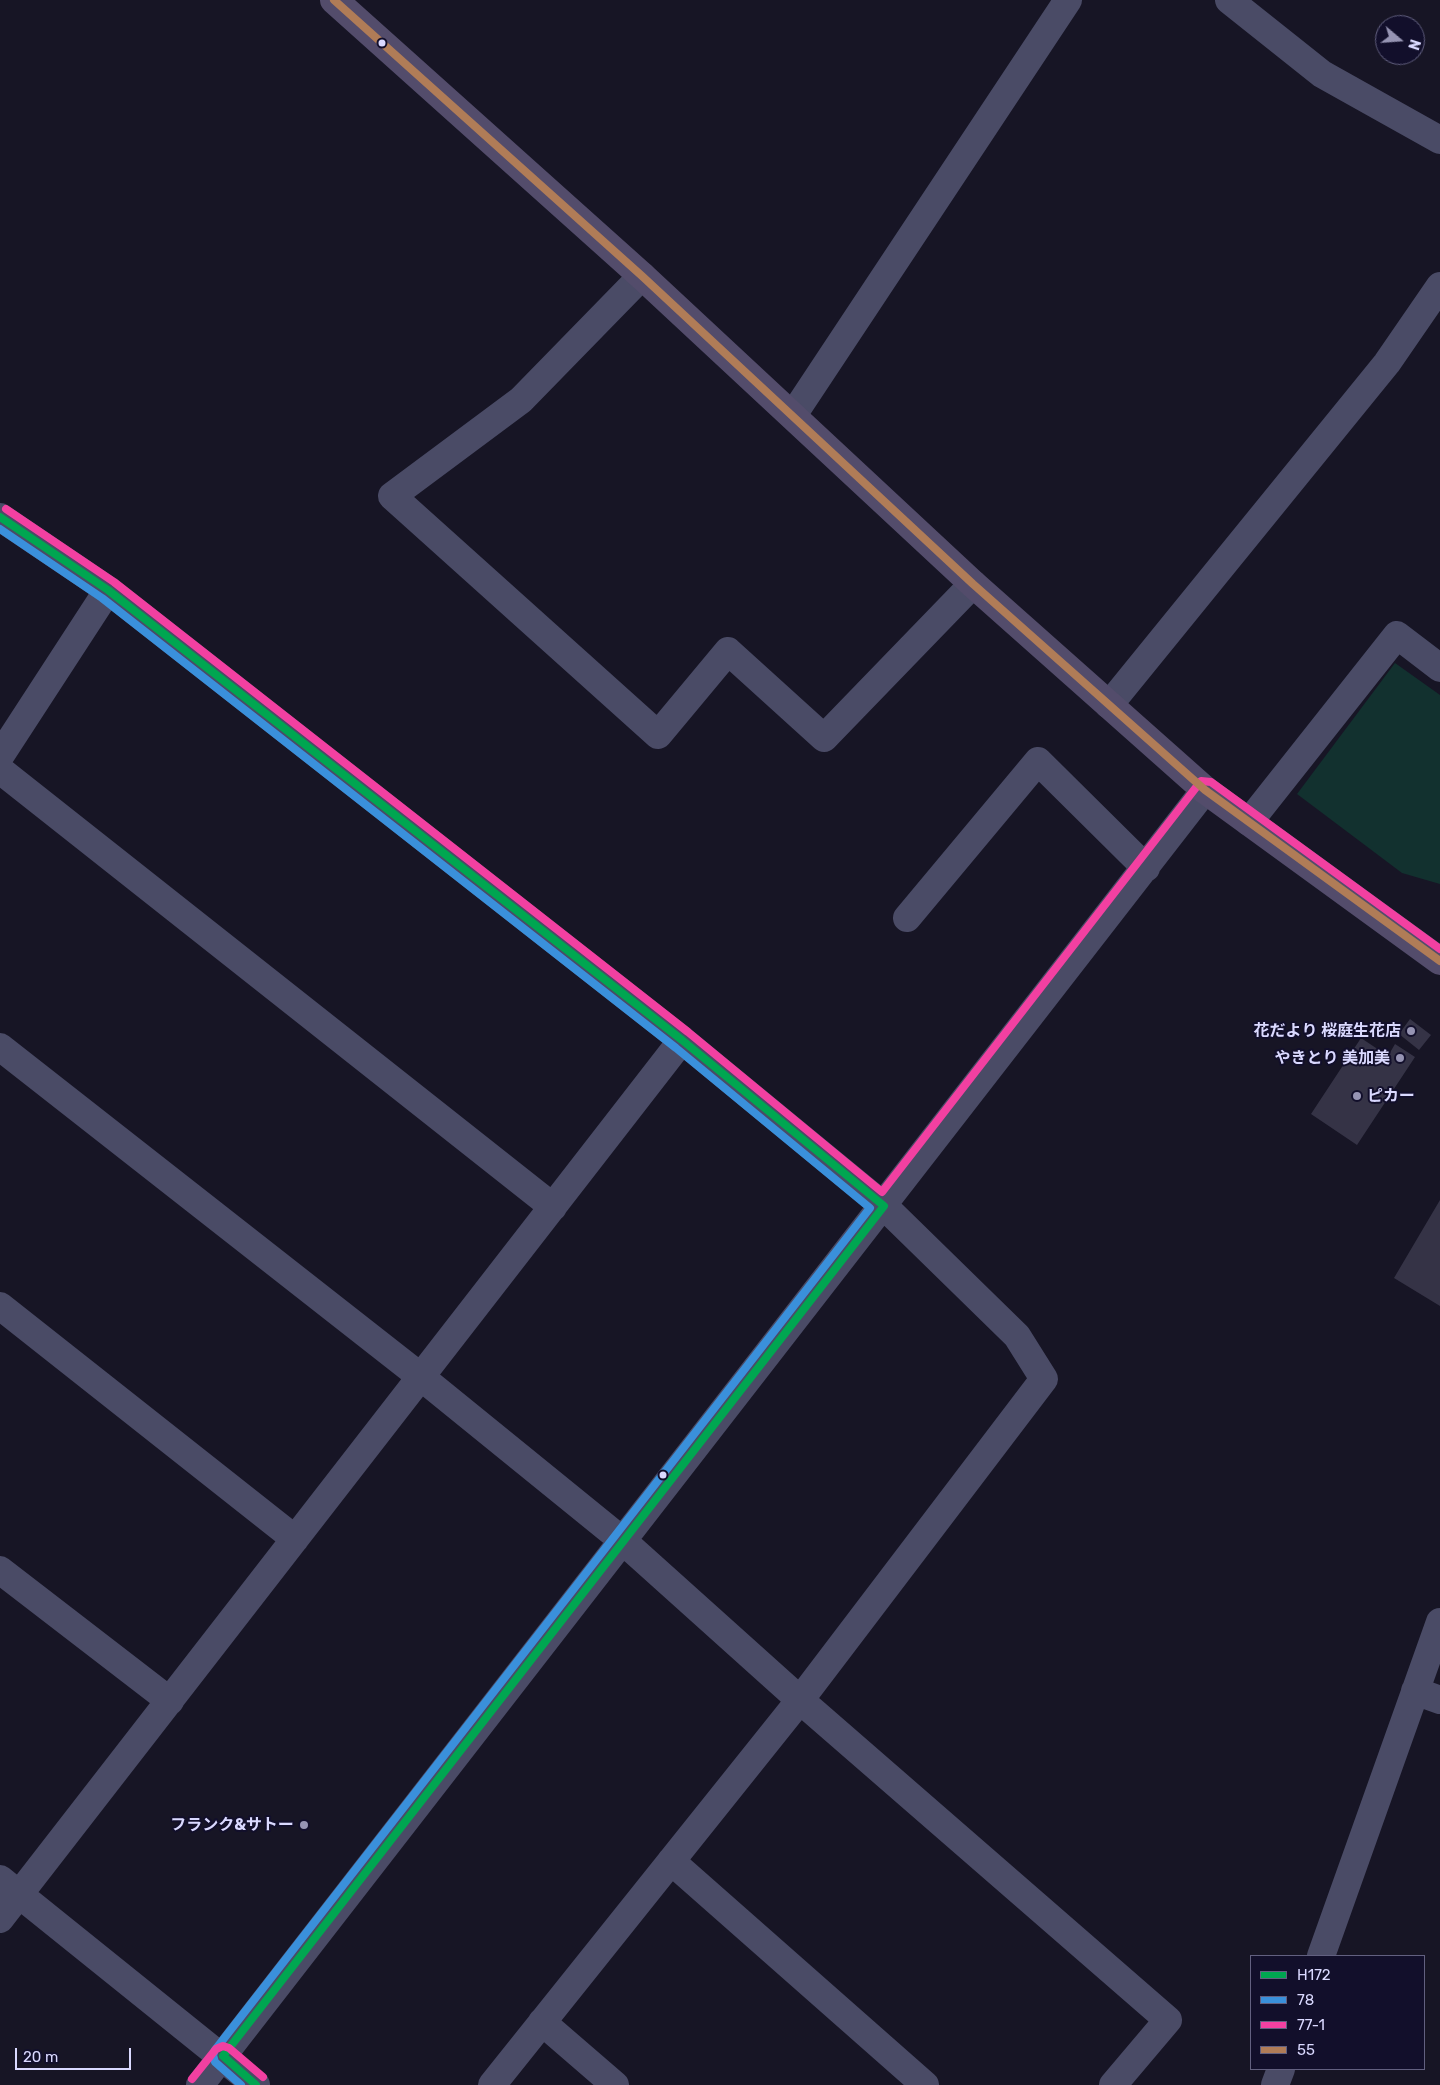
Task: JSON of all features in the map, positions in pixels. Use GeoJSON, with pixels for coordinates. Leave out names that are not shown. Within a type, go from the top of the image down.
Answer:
{"type":"FeatureCollection","features":[{"type":"Feature","properties":{"kind":"main road"},"geometry":{"type":"LineString","coordinates":[[334,0],[642,276],[973,584],[1205,790],[1440,961]]}},
{"type":"Feature","properties":{"kind":"street"},"geometry":{"type":"LineString","coordinates":[[793,415],[1068,0]]}},
{"type":"Feature","properties":{"kind":"street"},"geometry":{"type":"LineString","coordinates":[[1229,0],[1322,74],[1440,140]]}},
{"type":"Feature","properties":{"kind":"street"},"geometry":{"type":"LineString","coordinates":[[642,276],[521,400],[392,496],[658,735],[728,651],[824,738],[973,584]]}},
{"type":"Feature","properties":{"kind":"street"},"geometry":{"type":"LineString","coordinates":[[1109,705],[1387,363],[1440,286]]}},
{"type":"Feature","properties":{"kind":"street"},"geometry":{"type":"LineString","coordinates":[[0,517],[108,590],[682,1040],[884,1206],[1017,1336],[1044,1379],[800,1700],[492,2085]]}},
{"type":"Feature","properties":{"kind":"street"},"geometry":{"type":"LineString","coordinates":[[0,756],[108,590]]}},
{"type":"Feature","properties":{"kind":"street"},"geometry":{"type":"LineString","coordinates":[[1249,822],[1397,635],[1440,668]]}},
{"type":"Feature","properties":{"kind":"street"},"geometry":{"type":"LineString","coordinates":[[907,918],[1038,762],[1146,868]]}},
{"type":"Feature","properties":{"kind":"street"},"geometry":{"type":"LineString","coordinates":[[0,770],[553,1206]]}},
{"type":"Feature","properties":{"kind":"street"},"geometry":{"type":"LineString","coordinates":[[200,2085],[1205,790]]}},
{"type":"Feature","properties":{"kind":"street"},"geometry":{"type":"LineString","coordinates":[[0,1919],[10,1886],[170,1701],[682,1040]]}},
{"type":"Feature","properties":{"kind":"street"},"geometry":{"type":"LineString","coordinates":[[0,1047],[421,1377],[623,1541],[800,1700],[1168,2020],[1113,2085]]}},
{"type":"Feature","properties":{"kind":"street"},"geometry":{"type":"LineString","coordinates":[[0,1306],[295,1539]]}},
{"type":"Feature","properties":{"kind":"street"},"geometry":{"type":"LineString","coordinates":[[0,1570],[170,1701]]}},
{"type":"Feature","properties":{"kind":"street"},"geometry":{"type":"LineString","coordinates":[[1321,1955],[1428,1696],[1440,1622]]}},
{"type":"Feature","properties":{"kind":"street"},"geometry":{"type":"LineString","coordinates":[[671,1861],[925,2085]]}},
{"type":"Feature","properties":{"kind":"street"},"geometry":{"type":"LineString","coordinates":[[10,1886],[223,2056],[256,2085]]}},
{"type":"Feature","properties":{"kind":"street"},"geometry":{"type":"LineString","coordinates":[[542,2022],[615,2085]]}},
{"type":"Feature","properties":{"kind":"street"},"geometry":{"type":"LineString","coordinates":[[1275,2085],[1281,2070]]}},
{"type":"Feature","properties":{"kind":"green space"},"geometry":{"type":"Polygon","coordinates":[[[1395,663],[1440,695],[1440,884],[1402,873],[1297,794],[1395,663]]]}},
{"type":"Feature","properties":{"kind":"building"},"geometry":{"type":"Polygon","coordinates":[[[1410,1019],[1431,1035],[1419,1050],[1399,1034],[1410,1019]]]}},
{"type":"Feature","properties":{"kind":"building"},"geometry":{"type":"Polygon","coordinates":[[[1361,1038],[1388,1056],[1395,1044],[1415,1057],[1357,1145],[1311,1114],[1361,1038]]]}},
{"type":"Feature","properties":{"kind":"building"},"geometry":{"type":"Polygon","coordinates":[[[1440,1200],[1440,1306],[1394,1278],[1440,1200]]]}},
{"type":"Feature","properties":{"kind":"transit line","name":"55"},"geometry":{"type":"LineString","coordinates":[[334,0],[642,276],[973,584],[1205,790],[1440,961]]}},
{"type":"Feature","properties":{"kind":"transit line","name":"77-1"},"geometry":{"type":"LineString","coordinates":[[6,509],[114,582],[688,1032],[882,1192],[1201,781],[1211,782],[1440,949]]}},
{"type":"Feature","properties":{"kind":"transit line","name":"H172"},"geometry":{"type":"LineString","coordinates":[[0,517],[108,590],[682,1040],[884,1206],[223,2056],[256,2085]]}},
{"type":"Feature","properties":{"kind":"transit line","name":"78"},"geometry":{"type":"LineString","coordinates":[[0,529],[102,598],[676,1048],[870,1208],[215,2050],[213,2055],[215,2062],[241,2085]]}},
{"type":"Feature","properties":{"kind":"transit line","name":"77-1"},"geometry":{"type":"LineString","coordinates":[[192,2079],[216,2049],[223,2046],[229,2048],[263,2077]]}},
{"type":"Feature","properties":{"kind":"place","name":"花だより 桜庭生花店"},"geometry":{"type":"Point","coordinates":[1411,1031]}},
{"type":"Feature","properties":{"kind":"place","name":"やきとり 美加美"},"geometry":{"type":"Point","coordinates":[1400,1058]}},
{"type":"Feature","properties":{"kind":"place","name":"ピカー"},"geometry":{"type":"Point","coordinates":[1357,1096]}},
{"type":"Feature","properties":{"kind":"place","name":"フランク&サトー"},"geometry":{"type":"Point","coordinates":[304,1825]}}]}
